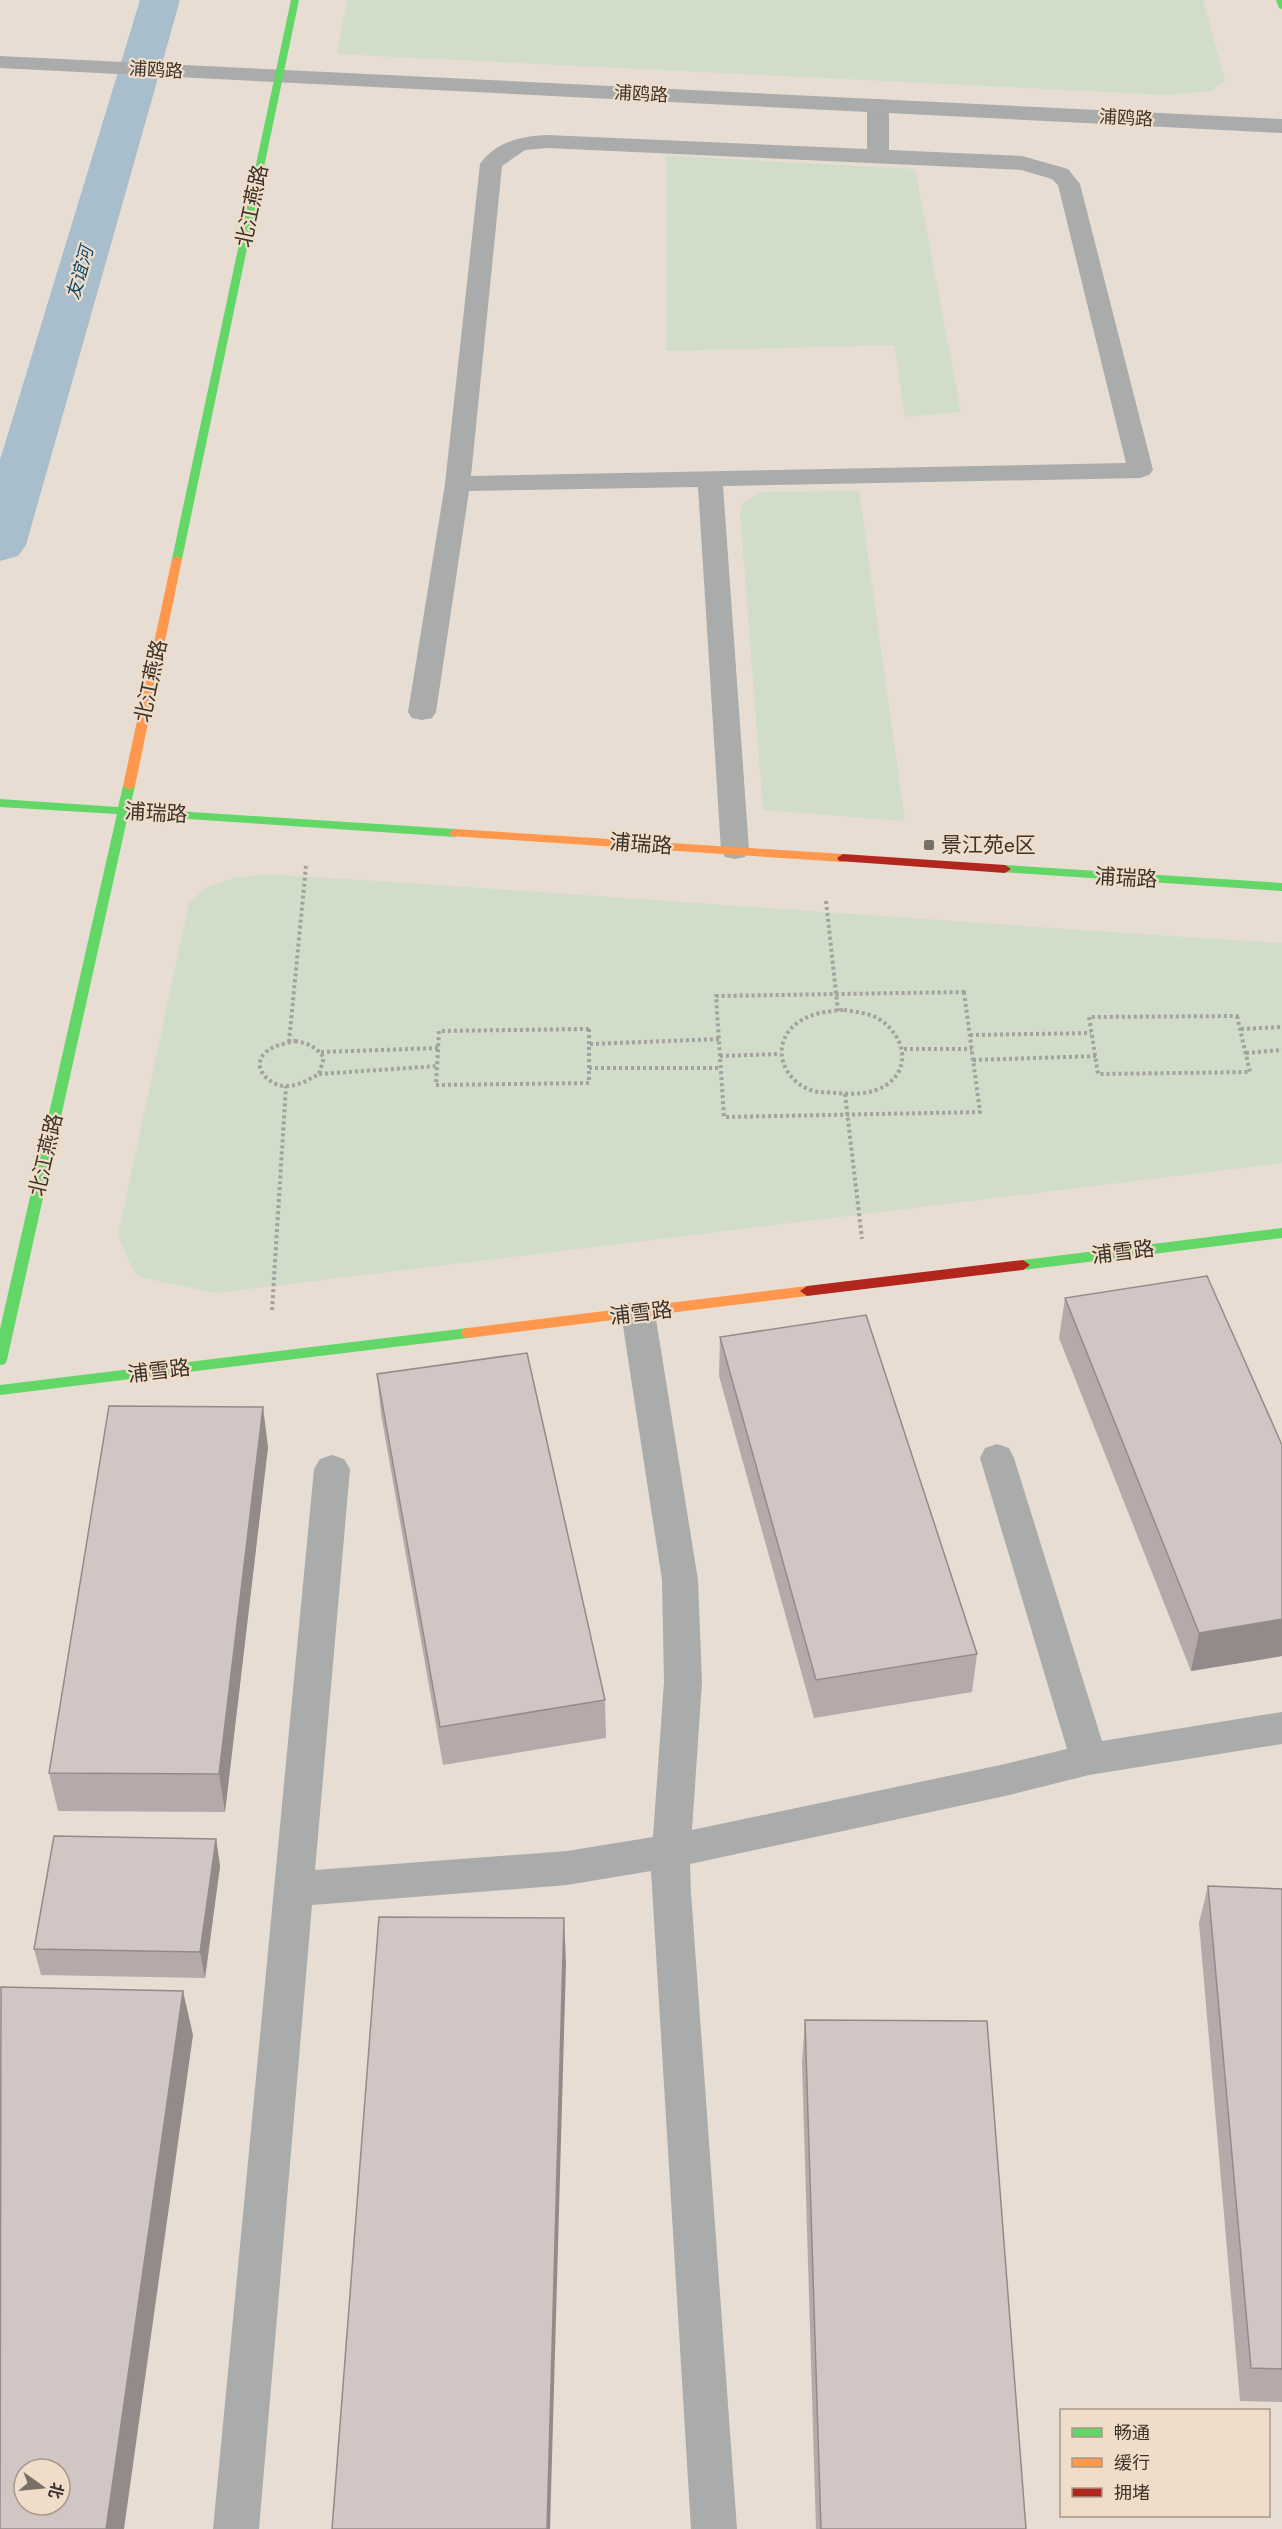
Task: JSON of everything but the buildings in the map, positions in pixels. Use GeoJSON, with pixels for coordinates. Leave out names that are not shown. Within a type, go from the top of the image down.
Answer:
{"type":"FeatureCollection","features":[{"type":"Feature","properties":{"kind":"street","name":"北江燕路"},"geometry":{"type":"LineString","coordinates":[[0,1360],[124,811],[295,0]]}},
{"type":"Feature","properties":{"kind":"street"},"geometry":{"type":"LineString","coordinates":[[1280,0],[1282,6]]}},
{"type":"Feature","properties":{"kind":"street","name":"浦鸥路"},"geometry":{"type":"LineString","coordinates":[[0,62],[1282,126]]}},
{"type":"Feature","properties":{"kind":"street"},"geometry":{"type":"LineString","coordinates":[[878,105],[878,156]]}},
{"type":"Feature","properties":{"kind":"street"},"geometry":{"type":"LineString","coordinates":[[422,712],[458,484],[491,164],[502,152],[517,144],[540,141],[1022,163],[1060,174],[1069,184],[1140,471],[458,484]]}},
{"type":"Feature","properties":{"kind":"street"},"geometry":{"type":"LineString","coordinates":[[710,479],[735,850]]}},
{"type":"Feature","properties":{"kind":"street","name":"浦瑞路"},"geometry":{"type":"LineString","coordinates":[[0,803],[735,850],[933,866],[1282,887]]}},
{"type":"Feature","properties":{"kind":"street","name":"浦雪路"},"geometry":{"type":"LineString","coordinates":[[0,1390],[1282,1233]]}},
{"type":"Feature","properties":{"kind":"street"},"geometry":{"type":"LineString","coordinates":[[638,1313],[680,1580],[683,1682],[671,1851],[671,1893],[714,2529]]}},
{"type":"Feature","properties":{"kind":"street"},"geometry":{"type":"LineString","coordinates":[[997,1458],[1089,1759]]}},
{"type":"Feature","properties":{"kind":"street"},"geometry":{"type":"LineString","coordinates":[[236,2529],[332,1469]]}},
{"type":"Feature","properties":{"kind":"street"},"geometry":{"type":"LineString","coordinates":[[294,1889],[567,1868],[671,1851],[1005,1780],[1089,1759],[1282,1728]]}},
{"type":"Feature","properties":{"kind":"path"},"geometry":{"type":"LineString","coordinates":[[289,1042],[310,822]]}},
{"type":"Feature","properties":{"kind":"path"},"geometry":{"type":"LineString","coordinates":[[821,856],[838,1011]]}},
{"type":"Feature","properties":{"kind":"path"},"geometry":{"type":"LineString","coordinates":[[964,992],[970,1035],[980,1112],[724,1117],[716,996],[964,992]]}},
{"type":"Feature","properties":{"kind":"path"},"geometry":{"type":"LineString","coordinates":[[824,1011],[838,1011],[865,1014],[879,1019],[897,1034],[904,1049],[904,1064],[893,1080],[869,1093],[845,1094],[813,1091],[794,1079],[782,1065],[779,1049],[786,1033],[805,1017],[824,1011]]}},
{"type":"Feature","properties":{"kind":"path"},"geometry":{"type":"LineString","coordinates":[[1237,1016],[1250,1072],[1098,1074],[1091,1033],[1089,1017],[1237,1016]]}},
{"type":"Feature","properties":{"kind":"path"},"geometry":{"type":"LineString","coordinates":[[1241,1029],[1282,1027]]}},
{"type":"Feature","properties":{"kind":"path"},"geometry":{"type":"LineString","coordinates":[[589,1029],[590,1044],[589,1083],[436,1085],[439,1031],[589,1029]]}},
{"type":"Feature","properties":{"kind":"path"},"geometry":{"type":"LineString","coordinates":[[970,1035],[1091,1033]]}},
{"type":"Feature","properties":{"kind":"path"},"geometry":{"type":"LineString","coordinates":[[590,1044],[720,1040]]}},
{"type":"Feature","properties":{"kind":"path"},"geometry":{"type":"LineString","coordinates":[[319,1074],[324,1058],[321,1052],[306,1043],[289,1042],[267,1050],[259,1064],[263,1078],[286,1086],[304,1084],[319,1074],[438,1066]]}},
{"type":"Feature","properties":{"kind":"path"},"geometry":{"type":"LineString","coordinates":[[321,1052],[438,1048]]}},
{"type":"Feature","properties":{"kind":"path"},"geometry":{"type":"LineString","coordinates":[[904,1049],[972,1049]]}},
{"type":"Feature","properties":{"kind":"path"},"geometry":{"type":"LineString","coordinates":[[1246,1053],[1282,1050]]}},
{"type":"Feature","properties":{"kind":"path"},"geometry":{"type":"LineString","coordinates":[[720,1056],[780,1054]]}},
{"type":"Feature","properties":{"kind":"path"},"geometry":{"type":"LineString","coordinates":[[973,1060],[1096,1056]]}},
{"type":"Feature","properties":{"kind":"path"},"geometry":{"type":"LineString","coordinates":[[589,1068],[721,1068]]}},
{"type":"Feature","properties":{"kind":"path"},"geometry":{"type":"LineString","coordinates":[[268,1358],[278,1235],[286,1086]]}},
{"type":"Feature","properties":{"kind":"path"},"geometry":{"type":"LineString","coordinates":[[845,1094],[867,1284]]}},
{"type":"Feature","properties":{"kind":"green space"},"geometry":{"type":"Polygon","coordinates":[[[347,0],[1203,0],[1225,80],[1212,91],[1168,95],[337,54],[347,0]]]}},
{"type":"Feature","properties":{"kind":"green space"},"geometry":{"type":"Polygon","coordinates":[[[666,156],[915,169],[961,412],[905,417],[894,345],[666,351],[666,156]]]}},
{"type":"Feature","properties":{"kind":"green space"},"geometry":{"type":"Polygon","coordinates":[[[859,491],[905,821],[763,810],[740,513],[742,503],[762,492],[859,491]]]}},
{"type":"Feature","properties":{"kind":"green space"},"geometry":{"type":"Polygon","coordinates":[[[267,874],[1282,943],[1282,1163],[216,1293],[139,1277],[129,1262],[118,1235],[189,903],[207,887],[234,878],[267,874]]]}},
{"type":"Feature","properties":{"kind":"waterway","name":"友谊河"},"geometry":{"type":"LineString","coordinates":[[0,545],[160,0]]}},
{"type":"Feature","properties":{"kind":"traffic: fast"},"geometry":{"type":"LineString","coordinates":[[177,559],[295,0]]}},
{"type":"Feature","properties":{"kind":"traffic: fast"},"geometry":{"type":"LineString","coordinates":[[1280,0],[1282,6]]}},
{"type":"Feature","properties":{"kind":"traffic: fast"},"geometry":{"type":"LineString","coordinates":[[0,1360],[129,786]]}},
{"type":"Feature","properties":{"kind":"traffic: fast"},"geometry":{"type":"LineString","coordinates":[[0,803],[455,833]]}},
{"type":"Feature","properties":{"kind":"traffic: fast"},"geometry":{"type":"LineString","coordinates":[[1005,869],[1282,887]]}},
{"type":"Feature","properties":{"kind":"traffic: fast"},"geometry":{"type":"LineString","coordinates":[[1023,1265],[1282,1233]]}},
{"type":"Feature","properties":{"kind":"traffic: fast"},"geometry":{"type":"LineString","coordinates":[[0,1390],[468,1333]]}},
{"type":"Feature","properties":{"kind":"traffic: slow"},"geometry":{"type":"LineString","coordinates":[[129,786],[177,559]]}},
{"type":"Feature","properties":{"kind":"traffic: slow"},"geometry":{"type":"LineString","coordinates":[[455,833],[843,858]]}},
{"type":"Feature","properties":{"kind":"traffic: slow"},"geometry":{"type":"LineString","coordinates":[[468,1333],[807,1291]]}},
{"type":"Feature","properties":{"kind":"traffic: jam"},"geometry":{"type":"LineString","coordinates":[[843,858],[1005,869]]}},
{"type":"Feature","properties":{"kind":"traffic: jam"},"geometry":{"type":"LineString","coordinates":[[807,1291],[1023,1265]]}},
{"type":"Feature","properties":{"kind":"place","name":"景江苑e区"},"geometry":{"type":"Point","coordinates":[929,845]}}]}
